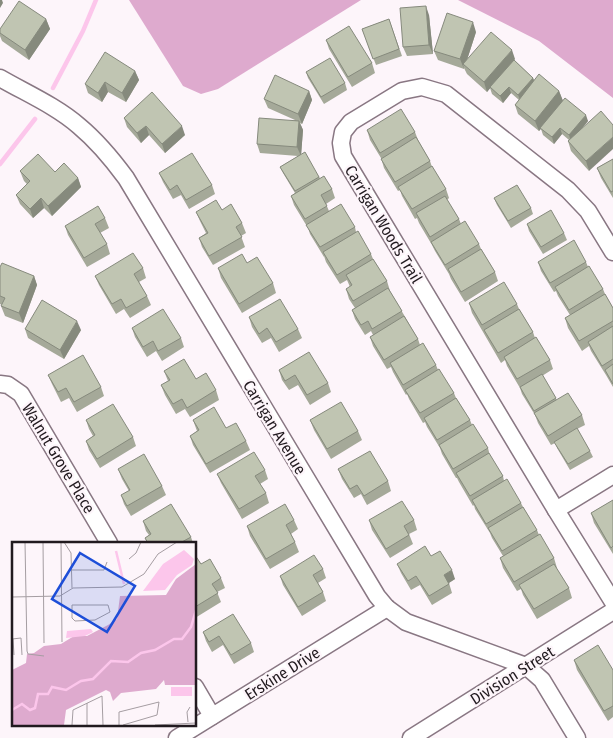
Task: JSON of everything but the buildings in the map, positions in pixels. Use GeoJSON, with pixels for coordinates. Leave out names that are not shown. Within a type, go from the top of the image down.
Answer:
{"type":"FeatureCollection","features":[{"type":"Feature","properties":{"kind":"street","name":"Carrigan Avenue"},"geometry":{"type":"LineString","coordinates":[[0,78],[79,125],[105,151],[126,178],[376,596],[387,608],[406,622],[526,666],[542,680],[578,738]]}},
{"type":"Feature","properties":{"kind":"street","name":"Carrigan Woods Trail"},"geometry":{"type":"LineString","coordinates":[[613,252],[588,210],[568,190],[446,94],[422,87],[402,91],[351,122],[343,132],[341,143],[343,156],[613,602]]}},
{"type":"Feature","properties":{"kind":"street","name":"Walnut Grove Place"},"geometry":{"type":"LineString","coordinates":[[0,384],[8,385],[21,394],[108,542]]}},
{"type":"Feature","properties":{"kind":"street"},"geometry":{"type":"LineString","coordinates":[[556,510],[613,475]]}},
{"type":"Feature","properties":{"kind":"street","name":"Erskine Drive"},"geometry":{"type":"LineString","coordinates":[[177,738],[387,608]]}},
{"type":"Feature","properties":{"kind":"street","name":"Division Street"},"geometry":{"type":"LineString","coordinates":[[411,738],[613,611]]}},
{"type":"Feature","properties":{"kind":"street"},"geometry":{"type":"LineString","coordinates":[[196,689],[212,716]]}},
{"type":"Feature","properties":{"kind":"shaded area"},"geometry":{"type":"Polygon","coordinates":[[[129,0],[361,0],[218,89],[201,94],[183,86],[129,0]]]}},
{"type":"Feature","properties":{"kind":"shaded area"},"geometry":{"type":"Polygon","coordinates":[[[458,0],[613,0],[613,98],[539,41],[458,0]]]}},
{"type":"Feature","properties":{"kind":"waterway"},"geometry":{"type":"LineString","coordinates":[[53,88],[83,31],[96,0]]}},
{"type":"Feature","properties":{"kind":"waterway"},"geometry":{"type":"LineString","coordinates":[[0,164],[35,119]]}}]}
